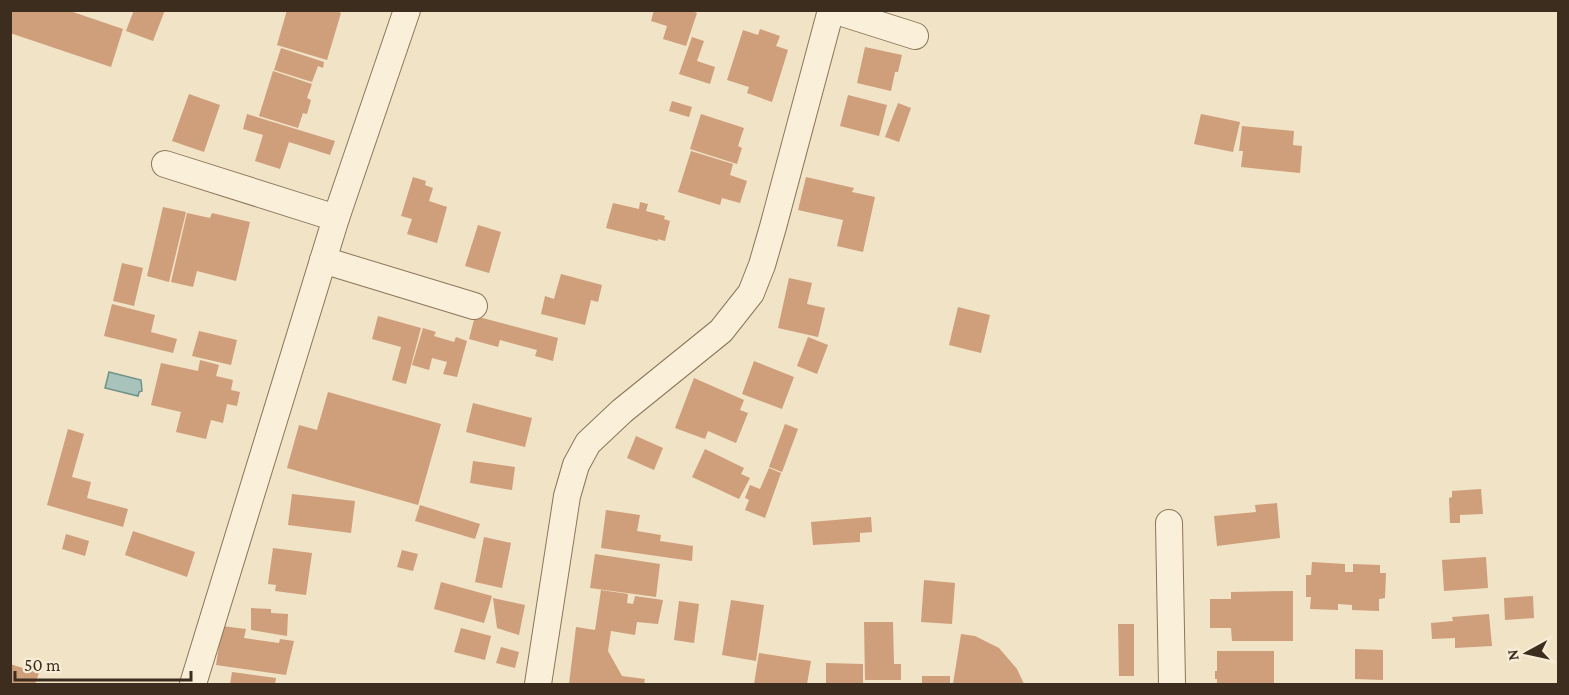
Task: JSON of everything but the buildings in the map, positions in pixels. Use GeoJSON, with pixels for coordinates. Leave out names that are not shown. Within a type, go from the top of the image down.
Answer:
{"type":"FeatureCollection","features":[{"type":"Feature","properties":{"kind":"street"},"geometry":{"type":"LineString","coordinates":[[193,684],[336,218],[407,10]]}},
{"type":"Feature","properties":{"kind":"street"},"geometry":{"type":"LineString","coordinates":[[538,684],[567,496],[576,465],[588,443],[622,411],[721,331],[751,293],[773,227],[832,10],[915,36]]}},
{"type":"Feature","properties":{"kind":"street"},"geometry":{"type":"LineString","coordinates":[[165,164],[336,218]]}},
{"type":"Feature","properties":{"kind":"street"},"geometry":{"type":"LineString","coordinates":[[323,260],[474,306]]}},
{"type":"Feature","properties":{"kind":"street"},"geometry":{"type":"LineString","coordinates":[[1169,523],[1172,684]]}},
{"type":"Feature","properties":{"kind":"water"},"geometry":{"type":"Polygon","coordinates":[[[109,372],[141,380],[142,391],[138,396],[105,388],[109,372]]]}}]}
